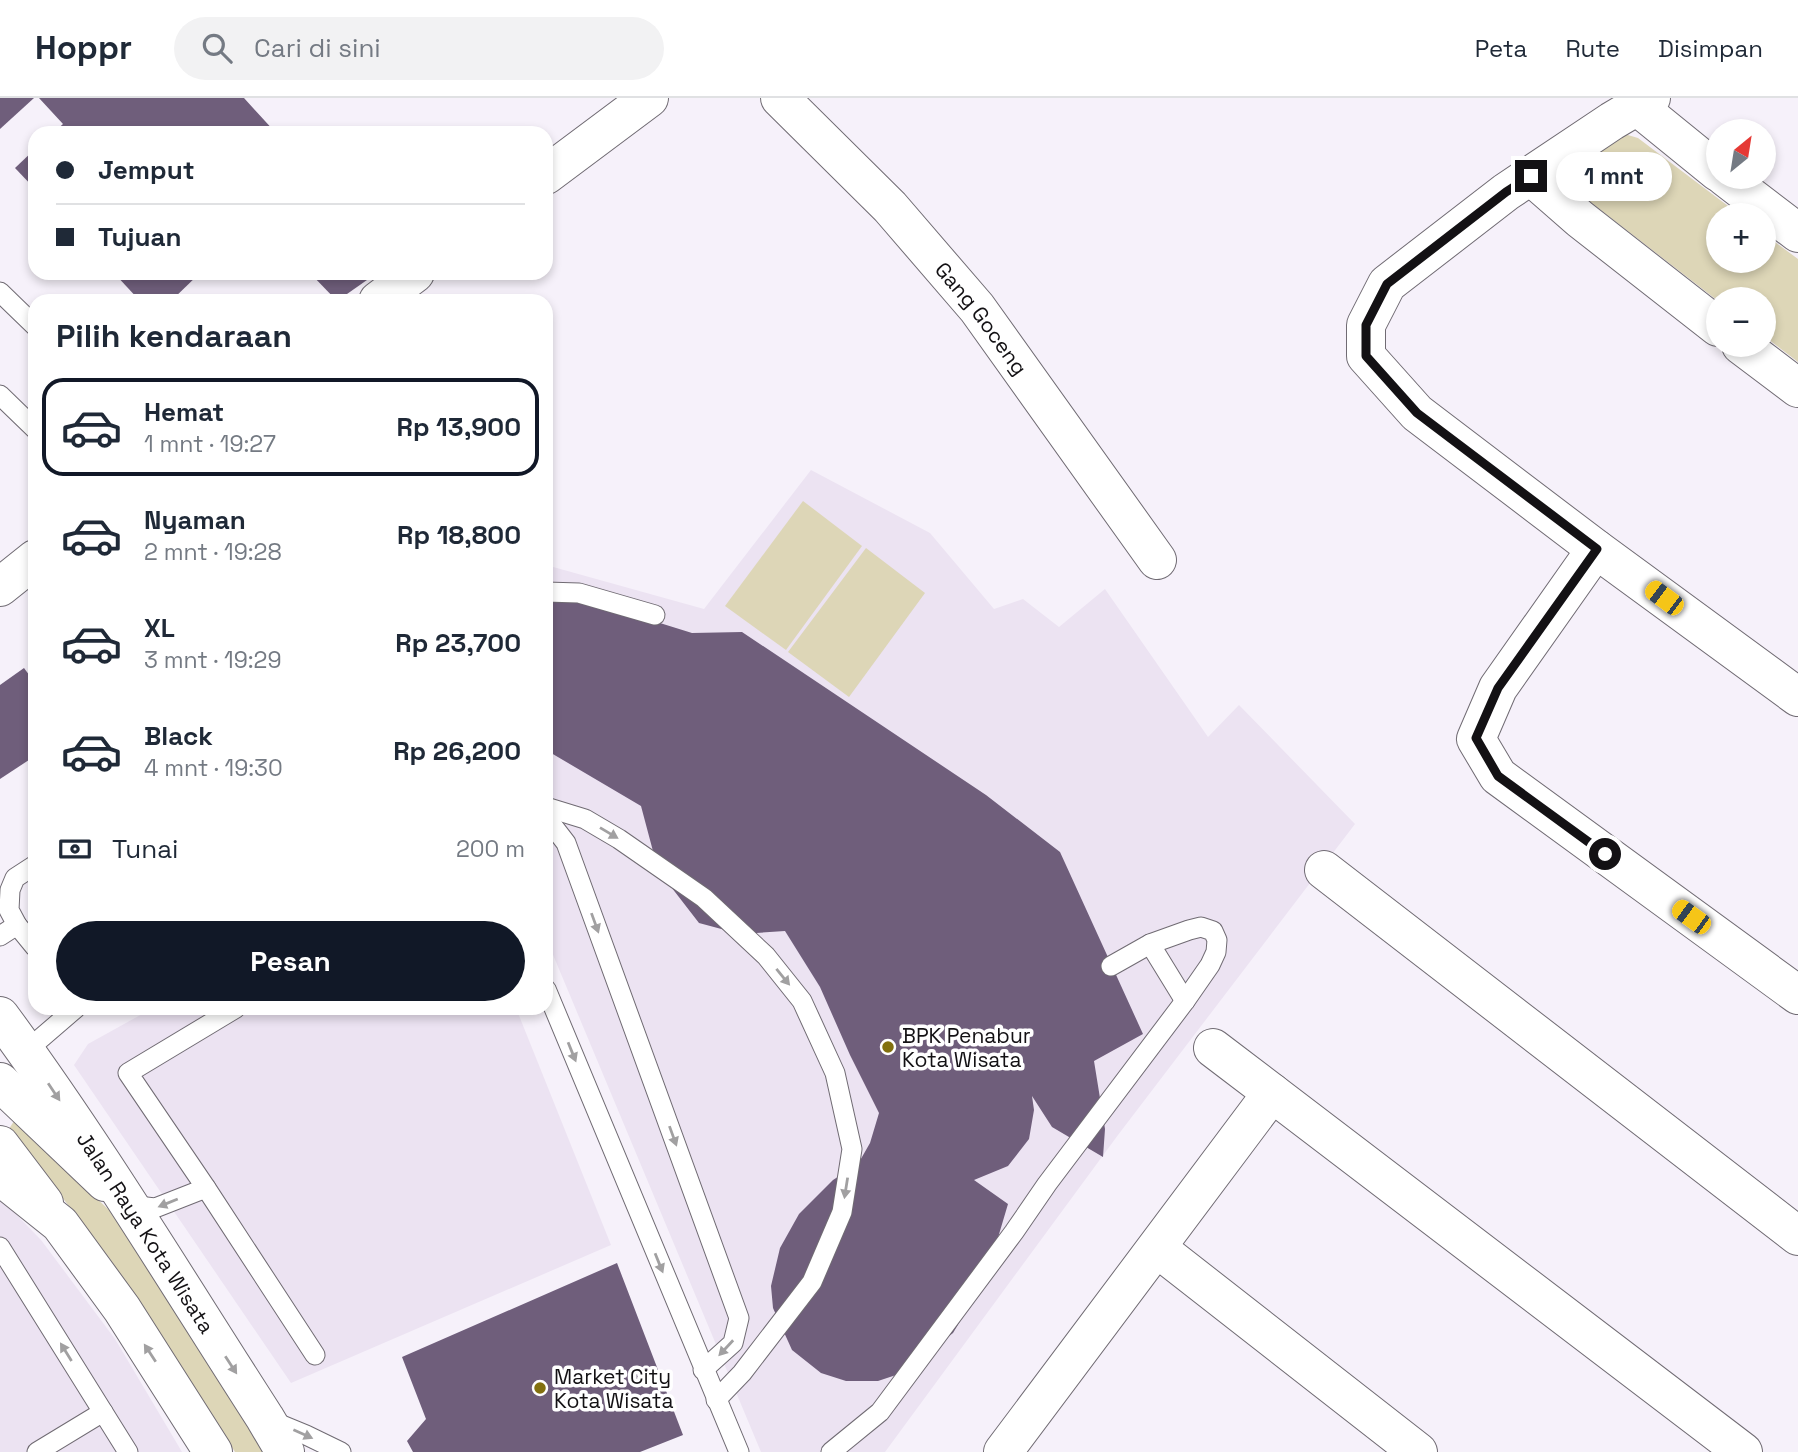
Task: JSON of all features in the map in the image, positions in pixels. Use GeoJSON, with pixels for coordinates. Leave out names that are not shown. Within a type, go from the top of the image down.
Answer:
{"type":"FeatureCollection","features":[{"type":"Feature","properties":{"kind":"street"},"geometry":{"type":"LineString","coordinates":[[553,170],[649,98]]}},
{"type":"Feature","properties":{"kind":"street","name":"Gang Goceng"},"geometry":{"type":"LineString","coordinates":[[780,98],[890,207],[976,308],[1157,560]]}},
{"type":"Feature","properties":{"kind":"street"},"geometry":{"type":"LineString","coordinates":[[1706,160],[1645,102],[1506,192],[1387,284],[1366,325],[1366,356],[1417,413],[1798,697]]}},
{"type":"Feature","properties":{"kind":"street"},"geometry":{"type":"LineString","coordinates":[[1531,176],[1580,219],[1706,318]]}},
{"type":"Feature","properties":{"kind":"street"},"geometry":{"type":"LineString","coordinates":[[1741,189],[1798,233]]}},
{"type":"Feature","properties":{"kind":"street"},"geometry":{"type":"LineString","coordinates":[[387,294],[406,280]]}},
{"type":"Feature","properties":{"kind":"street"},"geometry":{"type":"LineString","coordinates":[[1757,357],[1798,388]]}},
{"type":"Feature","properties":{"kind":"street"},"geometry":{"type":"LineString","coordinates":[[1597,549],[1498,688],[1476,738],[1498,776],[1798,995]]}},
{"type":"Feature","properties":{"kind":"street"},"geometry":{"type":"LineString","coordinates":[[0,587],[28,565]]}},
{"type":"Feature","properties":{"kind":"street"},"geometry":{"type":"LineString","coordinates":[[1324,870],[1798,1236]]}},
{"type":"Feature","properties":{"kind":"street","name":"Jalan Raya Kota Wisata"},"geometry":{"type":"LineString","coordinates":[[0,1016],[129,1205],[285,1452]]}},
{"type":"Feature","properties":{"kind":"street"},"geometry":{"type":"LineString","coordinates":[[1213,1048],[1743,1452]]}},
{"type":"Feature","properties":{"kind":"street"},"geometry":{"type":"LineString","coordinates":[[0,1082],[129,1205]]}},
{"type":"Feature","properties":{"kind":"street"},"geometry":{"type":"LineString","coordinates":[[1021,1445],[1157,1248],[1272,1093]]}},
{"type":"Feature","properties":{"kind":"street"},"geometry":{"type":"LineString","coordinates":[[0,1145],[122,1309],[214,1452]]}},
{"type":"Feature","properties":{"kind":"street"},"geometry":{"type":"LineString","coordinates":[[0,1176],[60,1224]]}},
{"type":"Feature","properties":{"kind":"street"},"geometry":{"type":"LineString","coordinates":[[1157,1248],[1418,1452]]}},
{"type":"Feature","properties":{"kind":"lane"},"geometry":{"type":"LineString","coordinates":[[0,292],[28,319]]}},
{"type":"Feature","properties":{"kind":"lane"},"geometry":{"type":"LineString","coordinates":[[0,395],[28,422]]}},
{"type":"Feature","properties":{"kind":"lane"},"geometry":{"type":"LineString","coordinates":[[553,592],[579,593],[655,615]]}},
{"type":"Feature","properties":{"kind":"lane"},"geometry":{"type":"LineString","coordinates":[[553,809],[585,819],[619,839],[704,898],[766,956],[802,1001],[835,1073],[852,1149],[842,1212],[812,1282],[742,1373],[716,1401]]}},
{"type":"Feature","properties":{"kind":"lane"},"geometry":{"type":"LineString","coordinates":[[553,826],[566,843],[739,1318],[733,1343],[703,1370]]}},
{"type":"Feature","properties":{"kind":"lane"},"geometry":{"type":"LineString","coordinates":[[0,936],[9,917],[10,890],[15,878],[28,870]]}},
{"type":"Feature","properties":{"kind":"lane"},"geometry":{"type":"LineString","coordinates":[[9,917],[28,939]]}},
{"type":"Feature","properties":{"kind":"lane"},"geometry":{"type":"LineString","coordinates":[[831,1452],[880,1412],[1185,1001],[1210,965],[1216,952],[1217,940],[1213,930],[1201,927],[1150,944],[1111,966]]}},
{"type":"Feature","properties":{"kind":"lane"},"geometry":{"type":"LineString","coordinates":[[1150,944],[1185,1001]]}},
{"type":"Feature","properties":{"kind":"lane"},"geometry":{"type":"LineString","coordinates":[[553,1006],[739,1452]]}},
{"type":"Feature","properties":{"kind":"lane"},"geometry":{"type":"LineString","coordinates":[[26,1051],[68,1015]]}},
{"type":"Feature","properties":{"kind":"lane"},"geometry":{"type":"LineString","coordinates":[[224,1015],[128,1073],[315,1355]]}},
{"type":"Feature","properties":{"kind":"lane"},"geometry":{"type":"LineString","coordinates":[[129,1205],[155,1208],[206,1188]]}},
{"type":"Feature","properties":{"kind":"lane"},"geometry":{"type":"LineString","coordinates":[[0,1247],[128,1452]]}},
{"type":"Feature","properties":{"kind":"lane"},"geometry":{"type":"LineString","coordinates":[[37,1452],[103,1412]]}},
{"type":"Feature","properties":{"kind":"lane"},"geometry":{"type":"LineString","coordinates":[[265,1418],[341,1452]]}},
{"type":"Feature","properties":{"kind":"shaded area"},"geometry":{"type":"Polygon","coordinates":[[[1621,133],[1638,138],[1724,203],[1706,203],[1706,273],[1776,273],[1776,243],[1798,259],[1798,362],[1776,345],[1776,287],[1706,287],[1706,292],[1589,201],[1579,183],[1583,164],[1602,139],[1621,133]]]}},
{"type":"Feature","properties":{"kind":"shaded area","name":"BPK Penabur Kota Wisata"},"geometry":{"type":"Polygon","coordinates":[[[811,470],[930,533],[994,609],[1023,599],[1059,627],[1105,589],[1208,737],[1239,705],[1355,824],[1118,1135],[885,1452],[761,1452],[553,955],[553,567],[704,609],[811,470]]]}},
{"type":"Feature","properties":{"kind":"shaded area"},"geometry":{"type":"Polygon","coordinates":[[[803,501],[862,546],[786,650],[725,606],[803,501]]]}},
{"type":"Feature","properties":{"kind":"shaded area"},"geometry":{"type":"Polygon","coordinates":[[[866,548],[925,593],[849,697],[788,652],[866,548]]]}},
{"type":"Feature","properties":{"kind":"shaded area"},"geometry":{"type":"Polygon","coordinates":[[[140,1015],[519,1015],[611,1245],[291,1383],[74,1065],[88,1044],[140,1015]]]}},
{"type":"Feature","properties":{"kind":"shaded area"},"geometry":{"type":"Polygon","coordinates":[[[14,1121],[109,1210],[267,1452],[235,1452],[110,1259],[9,1129],[14,1121]]]}},
{"type":"Feature","properties":{"kind":"shaded area"},"geometry":{"type":"Polygon","coordinates":[[[0,1198],[41,1240],[115,1339],[182,1452],[0,1452],[0,1198]]]}},
{"type":"Feature","properties":{"kind":"building"},"geometry":{"type":"Polygon","coordinates":[[[0,98],[34,98],[0,129],[0,98]]]}},
{"type":"Feature","properties":{"kind":"building"},"geometry":{"type":"Polygon","coordinates":[[[39,98],[244,98],[270,126],[61,126],[63,124],[39,98]]]}},
{"type":"Feature","properties":{"kind":"building"},"geometry":{"type":"Polygon","coordinates":[[[28,156],[28,182],[15,168],[28,156]]]}},
{"type":"Feature","properties":{"kind":"building"},"geometry":{"type":"Polygon","coordinates":[[[120,280],[193,280],[178,294],[134,294],[120,280]]]}},
{"type":"Feature","properties":{"kind":"building"},"geometry":{"type":"Polygon","coordinates":[[[317,280],[367,280],[347,294],[330,294],[317,280]]]}},
{"type":"Feature","properties":{"kind":"building"},"geometry":{"type":"Polygon","coordinates":[[[570,595],[692,633],[742,632],[986,795],[1060,852],[1143,1034],[1094,1061],[1105,1129],[1103,1157],[1052,1127],[1032,1096],[1034,1110],[1029,1139],[1008,1166],[974,1180],[1008,1204],[986,1278],[953,1333],[902,1373],[878,1381],[846,1381],[821,1373],[792,1350],[773,1308],[771,1286],[780,1248],[799,1214],[833,1180],[858,1164],[870,1143],[879,1113],[820,987],[785,931],[740,934],[699,923],[658,870],[641,806],[553,754],[553,599],[570,595]]]}},
{"type":"Feature","properties":{"kind":"building"},"geometry":{"type":"Polygon","coordinates":[[[24,668],[28,673],[28,761],[0,779],[0,685],[24,668]]]}},
{"type":"Feature","properties":{"kind":"building","name":"Market City Kota Wisata"},"geometry":{"type":"Polygon","coordinates":[[[617,1263],[683,1435],[640,1452],[413,1452],[407,1441],[426,1419],[402,1357],[617,1263]]]}},
{"type":"Feature","properties":{"kind":"place","name":"BPK Penabur Kota Wisata"},"geometry":{"type":"Point","coordinates":[888,1047]}},
{"type":"Feature","properties":{"kind":"place","name":"Market City Kota Wisata"},"geometry":{"type":"Point","coordinates":[540,1388]}},
{"type":"Feature","properties":{"kind":"route"},"geometry":{"type":"LineString","coordinates":[[1531,176],[1506,192],[1387,284],[1366,325],[1366,356],[1417,413],[1597,549],[1498,688],[1476,738],[1498,776],[1605,854]]}}]}
